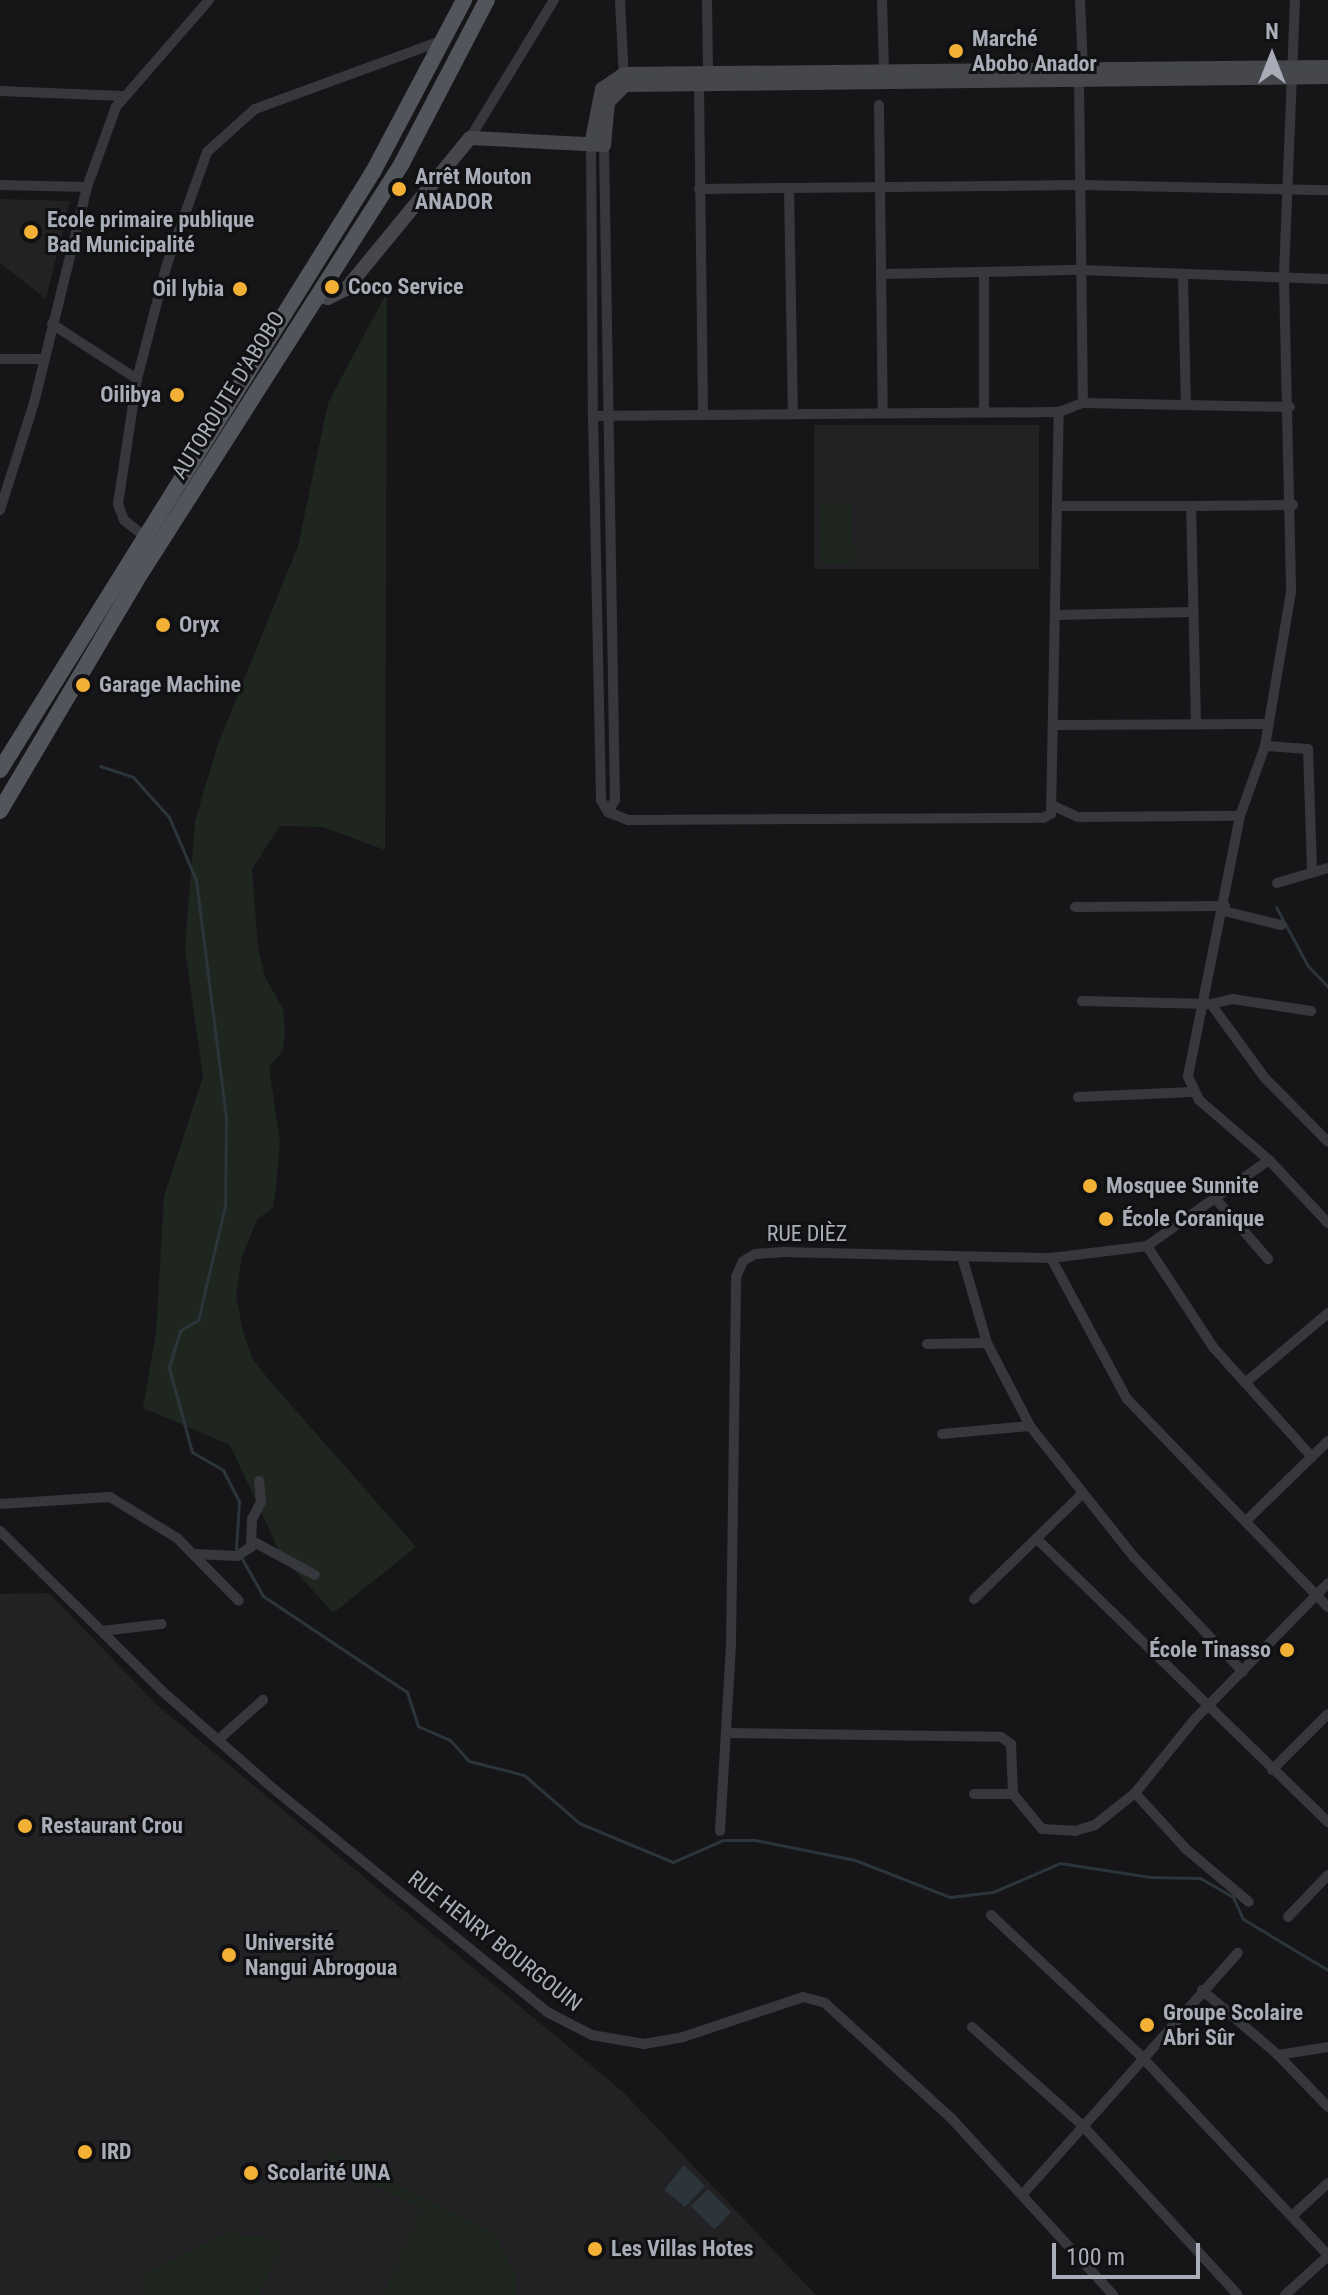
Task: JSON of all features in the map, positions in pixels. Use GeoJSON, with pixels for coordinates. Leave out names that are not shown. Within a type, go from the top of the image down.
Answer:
{"type":"FeatureCollection","features":[{"type":"Feature","properties":{"kind":"main road"},"geometry":{"type":"LineString","coordinates":[[0,770],[143,535],[373,172],[464,0]]}},
{"type":"Feature","properties":{"kind":"main road","name":"AUTOROUTE D'ABOBO"},"geometry":{"type":"LineString","coordinates":[[0,811],[141,573],[402,163],[487,0]]}},
{"type":"Feature","properties":{"kind":"main road"},"geometry":{"type":"LineString","coordinates":[[317,296],[328,298],[346,289],[470,138],[598,145],[602,89],[624,80],[1292,72],[1328,67]]}},
{"type":"Feature","properties":{"kind":"main road"},"geometry":{"type":"LineString","coordinates":[[703,79],[884,70],[1081,75]]}},
{"type":"Feature","properties":{"kind":"main road"},"geometry":{"type":"LineString","coordinates":[[1292,72],[1328,77]]}},
{"type":"Feature","properties":{"kind":"street"},"geometry":{"type":"LineString","coordinates":[[0,510],[87,187],[122,96],[209,0]]}},
{"type":"Feature","properties":{"kind":"street"},"geometry":{"type":"LineString","coordinates":[[470,138],[554,0]]}},
{"type":"Feature","properties":{"kind":"street"},"geometry":{"type":"LineString","coordinates":[[620,0],[624,80]]}},
{"type":"Feature","properties":{"kind":"street"},"geometry":{"type":"LineString","coordinates":[[703,415],[699,189],[707,0]]}},
{"type":"Feature","properties":{"kind":"street"},"geometry":{"type":"LineString","coordinates":[[882,0],[884,70]]}},
{"type":"Feature","properties":{"kind":"street"},"geometry":{"type":"LineString","coordinates":[[1080,0],[1083,403]]}},
{"type":"Feature","properties":{"kind":"street"},"geometry":{"type":"LineString","coordinates":[[1295,0],[1284,278],[1293,505],[1291,592],[1265,746],[1240,816],[1207,1002],[1188,1064],[1192,1092],[1269,1160],[1328,1223]]}},
{"type":"Feature","properties":{"kind":"street"},"geometry":{"type":"LineString","coordinates":[[143,535],[124,520],[118,504],[137,379],[167,264],[212,143],[255,109],[445,40]]}},
{"type":"Feature","properties":{"kind":"street"},"geometry":{"type":"LineString","coordinates":[[0,91],[122,96]]}},
{"type":"Feature","properties":{"kind":"street"},"geometry":{"type":"LineString","coordinates":[[879,105],[883,413]]}},
{"type":"Feature","properties":{"kind":"street"},"geometry":{"type":"LineString","coordinates":[[598,145],[593,416],[601,800],[608,812],[628,820],[1043,818],[1054,806],[1059,412]]}},
{"type":"Feature","properties":{"kind":"street"},"geometry":{"type":"LineString","coordinates":[[598,145],[610,416],[615,800],[608,812]]}},
{"type":"Feature","properties":{"kind":"street"},"geometry":{"type":"LineString","coordinates":[[0,185],[87,187]]}},
{"type":"Feature","properties":{"kind":"street"},"geometry":{"type":"LineString","coordinates":[[699,189],[1080,185],[1328,190]]}},
{"type":"Feature","properties":{"kind":"street"},"geometry":{"type":"LineString","coordinates":[[789,188],[793,414]]}},
{"type":"Feature","properties":{"kind":"street"},"geometry":{"type":"LineString","coordinates":[[881,274],[1080,270],[1183,277],[1328,279]]}},
{"type":"Feature","properties":{"kind":"street"},"geometry":{"type":"LineString","coordinates":[[984,272],[984,412]]}},
{"type":"Feature","properties":{"kind":"street"},"geometry":{"type":"LineString","coordinates":[[1183,277],[1186,405]]}},
{"type":"Feature","properties":{"kind":"street"},"geometry":{"type":"LineString","coordinates":[[52,324],[137,379]]}},
{"type":"Feature","properties":{"kind":"street"},"geometry":{"type":"LineString","coordinates":[[0,359],[43,359]]}},
{"type":"Feature","properties":{"kind":"street"},"geometry":{"type":"LineString","coordinates":[[593,416],[1059,412],[1083,403],[1290,407]]}},
{"type":"Feature","properties":{"kind":"street"},"geometry":{"type":"LineString","coordinates":[[1058,506],[1293,505]]}},
{"type":"Feature","properties":{"kind":"street"},"geometry":{"type":"LineString","coordinates":[[1191,506],[1196,724]]}},
{"type":"Feature","properties":{"kind":"street"},"geometry":{"type":"LineString","coordinates":[[1056,615],[1193,612]]}},
{"type":"Feature","properties":{"kind":"street"},"geometry":{"type":"LineString","coordinates":[[1055,725],[1268,724]]}},
{"type":"Feature","properties":{"kind":"street"},"geometry":{"type":"LineString","coordinates":[[1265,746],[1308,749],[1312,872]]}},
{"type":"Feature","properties":{"kind":"street"},"geometry":{"type":"LineString","coordinates":[[1054,806],[1078,817],[1240,816]]}},
{"type":"Feature","properties":{"kind":"street"},"geometry":{"type":"LineString","coordinates":[[1277,883],[1328,868]]}},
{"type":"Feature","properties":{"kind":"street"},"geometry":{"type":"LineString","coordinates":[[1075,907],[1224,909],[1281,925]]}},
{"type":"Feature","properties":{"kind":"street"},"geometry":{"type":"LineString","coordinates":[[1082,1001],[1207,1002],[1232,999],[1311,1011]]}},
{"type":"Feature","properties":{"kind":"street"},"geometry":{"type":"LineString","coordinates":[[1207,1002],[1264,1077],[1328,1142]]}},
{"type":"Feature","properties":{"kind":"street"},"geometry":{"type":"LineString","coordinates":[[1078,1097],[1192,1092]]}},
{"type":"Feature","properties":{"kind":"street","name":"RUE DIÈZ"},"geometry":{"type":"LineString","coordinates":[[728,1733],[736,1277],[743,1261],[755,1254],[781,1252],[963,1260],[1051,1258],[1147,1246],[1269,1160]]}},
{"type":"Feature","properties":{"kind":"street"},"geometry":{"type":"LineString","coordinates":[[1215,1198],[1268,1259]]}},
{"type":"Feature","properties":{"kind":"street"},"geometry":{"type":"LineString","coordinates":[[1147,1246],[1197,1326],[1312,1457]]}},
{"type":"Feature","properties":{"kind":"street"},"geometry":{"type":"LineString","coordinates":[[1051,1258],[1127,1399],[1328,1607]]}},
{"type":"Feature","properties":{"kind":"street"},"geometry":{"type":"LineString","coordinates":[[963,1260],[987,1343],[1030,1426],[1082,1494],[1243,1672]]}},
{"type":"Feature","properties":{"kind":"street"},"geometry":{"type":"LineString","coordinates":[[1245,1383],[1328,1313]]}},
{"type":"Feature","properties":{"kind":"street"},"geometry":{"type":"LineString","coordinates":[[927,1344],[987,1343]]}},
{"type":"Feature","properties":{"kind":"street"},"geometry":{"type":"LineString","coordinates":[[942,1434],[1030,1426]]}},
{"type":"Feature","properties":{"kind":"street"},"geometry":{"type":"LineString","coordinates":[[1247,1520],[1328,1441]]}},
{"type":"Feature","properties":{"kind":"street"},"geometry":{"type":"LineString","coordinates":[[195,1554],[237,1556],[252,1545],[259,1481]]}},
{"type":"Feature","properties":{"kind":"street"},"geometry":{"type":"LineString","coordinates":[[974,1599],[1082,1494]]}},
{"type":"Feature","properties":{"kind":"street"},"geometry":{"type":"LineString","coordinates":[[0,1504],[110,1497],[195,1554],[239,1601]]}},
{"type":"Feature","properties":{"kind":"street","name":"RUE HENRY BOURGOUIN"},"geometry":{"type":"LineString","coordinates":[[0,1531],[102,1631],[322,1829],[562,2021],[612,2041],[662,2042],[787,2001],[814,1998],[952,2119],[1113,2295]]}},
{"type":"Feature","properties":{"kind":"street"},"geometry":{"type":"LineString","coordinates":[[1038,1540],[1328,1822]]}},
{"type":"Feature","properties":{"kind":"street"},"geometry":{"type":"LineString","coordinates":[[252,1545],[315,1575]]}},
{"type":"Feature","properties":{"kind":"street"},"geometry":{"type":"LineString","coordinates":[[720,1831],[728,1733],[979,1733],[1001,1737],[1011,1744],[1013,1794],[1042,1829],[1055,1832],[1095,1825],[1135,1793],[1208,1706],[1328,1583]]}},
{"type":"Feature","properties":{"kind":"street"},"geometry":{"type":"LineString","coordinates":[[102,1631],[162,1624]]}},
{"type":"Feature","properties":{"kind":"street"},"geometry":{"type":"LineString","coordinates":[[219,1739],[263,1700]]}},
{"type":"Feature","properties":{"kind":"street"},"geometry":{"type":"LineString","coordinates":[[1272,1770],[1328,1714]]}},
{"type":"Feature","properties":{"kind":"street"},"geometry":{"type":"LineString","coordinates":[[1135,1793],[1186,1849],[1249,1902]]}},
{"type":"Feature","properties":{"kind":"street"},"geometry":{"type":"LineString","coordinates":[[974,1794],[1013,1794]]}},
{"type":"Feature","properties":{"kind":"street"},"geometry":{"type":"LineString","coordinates":[[1288,1917],[1328,1875]]}},
{"type":"Feature","properties":{"kind":"street"},"geometry":{"type":"LineString","coordinates":[[991,1915],[1141,2056],[1328,2255],[1285,2295]]}},
{"type":"Feature","properties":{"kind":"street"},"geometry":{"type":"LineString","coordinates":[[1023,2194],[1141,2056],[1238,1953]]}},
{"type":"Feature","properties":{"kind":"street"},"geometry":{"type":"LineString","coordinates":[[1202,1990],[1278,2055],[1328,2107]]}},
{"type":"Feature","properties":{"kind":"street"},"geometry":{"type":"LineString","coordinates":[[972,2027],[1083,2126],[1238,2295]]}},
{"type":"Feature","properties":{"kind":"street"},"geometry":{"type":"LineString","coordinates":[[1278,2055],[1328,2047]]}},
{"type":"Feature","properties":{"kind":"street"},"geometry":{"type":"LineString","coordinates":[[1292,2216],[1328,2183]]}},
{"type":"Feature","properties":{"kind":"shaded area","name":"Ecole primaire publique Bad Municipalité"},"geometry":{"type":"Polygon","coordinates":[[[0,199],[70,201],[46,299],[0,263],[0,199]]]}},
{"type":"Feature","properties":{"kind":"shaded area"},"geometry":{"type":"Polygon","coordinates":[[[387,292],[385,850],[323,827],[280,826],[252,869],[258,947],[265,977],[283,1009],[285,1030],[283,1051],[269,1067],[280,1141],[276,1188],[273,1208],[257,1219],[242,1257],[236,1295],[243,1332],[252,1358],[270,1381],[416,1547],[333,1613],[281,1555],[230,1445],[143,1408],[156,1333],[164,1196],[203,1077],[185,949],[195,821],[218,744],[298,546],[328,403],[387,292]]]}},
{"type":"Feature","properties":{"kind":"shaded area"},"geometry":{"type":"Polygon","coordinates":[[[814,425],[1039,425],[1039,569],[814,569],[814,425]]]}},
{"type":"Feature","properties":{"kind":"shaded area"},"geometry":{"type":"Polygon","coordinates":[[[852,502],[854,564],[821,565],[819,503],[852,502]]]}},
{"type":"Feature","properties":{"kind":"shaded area","name":"Université Nangui Abrogoua"},"geometry":{"type":"Polygon","coordinates":[[[49,1593],[158,1706],[623,2092],[816,2295],[0,2295],[0,1594],[49,1593]]]}},
{"type":"Feature","properties":{"kind":"shaded area"},"geometry":{"type":"Polygon","coordinates":[[[330,2152],[496,2235],[517,2280],[516,2295],[382,2295],[423,2208],[326,2163],[330,2152]]]}},
{"type":"Feature","properties":{"kind":"shaded area"},"geometry":{"type":"Polygon","coordinates":[[[684,2165],[705,2186],[685,2207],[664,2190],[684,2165]]]}},
{"type":"Feature","properties":{"kind":"shaded area"},"geometry":{"type":"Polygon","coordinates":[[[708,2189],[731,2212],[714,2229],[691,2206],[708,2189]]]}},
{"type":"Feature","properties":{"kind":"shaded area"},"geometry":{"type":"Polygon","coordinates":[[[226,2232],[284,2241],[258,2295],[144,2295],[145,2275],[226,2232]]]}},
{"type":"Feature","properties":{"kind":"waterway"},"geometry":{"type":"LineString","coordinates":[[100,766],[133,777],[169,817],[196,880],[226,1117],[225,1206],[198,1320],[180,1331],[169,1368],[192,1452],[223,1470],[239,1502],[236,1548],[263,1596],[407,1692],[418,1726],[450,1740],[469,1761],[524,1775],[579,1823],[673,1862],[723,1840],[755,1840],[855,1860],[950,1897],[993,1892],[1060,1863],[1150,1877],[1200,1878],[1233,1897],[1243,1919],[1328,1970]]}},
{"type":"Feature","properties":{"kind":"waterway"},"geometry":{"type":"LineString","coordinates":[[1276,907],[1308,966],[1328,987]]}},
{"type":"Feature","properties":{"kind":"place","name":"Marché Abobo Anador"},"geometry":{"type":"Point","coordinates":[956,51]}},
{"type":"Feature","properties":{"kind":"place","name":"Arrêt Mouton ANADOR"},"geometry":{"type":"Point","coordinates":[399,189]}},
{"type":"Feature","properties":{"kind":"place","name":"Ecole primaire publique Bad Municipalité"},"geometry":{"type":"Point","coordinates":[31,232]}},
{"type":"Feature","properties":{"kind":"place","name":"Coco Service"},"geometry":{"type":"Point","coordinates":[332,287]}},
{"type":"Feature","properties":{"kind":"place","name":"Oil lybia"},"geometry":{"type":"Point","coordinates":[240,289]}},
{"type":"Feature","properties":{"kind":"place","name":"Oilibya"},"geometry":{"type":"Point","coordinates":[177,395]}},
{"type":"Feature","properties":{"kind":"place","name":"Oryx"},"geometry":{"type":"Point","coordinates":[163,625]}},
{"type":"Feature","properties":{"kind":"place","name":"Garage Machine"},"geometry":{"type":"Point","coordinates":[83,685]}},
{"type":"Feature","properties":{"kind":"place","name":"Mosquee Sunnite"},"geometry":{"type":"Point","coordinates":[1090,1186]}},
{"type":"Feature","properties":{"kind":"place","name":"École Coranique"},"geometry":{"type":"Point","coordinates":[1106,1219]}},
{"type":"Feature","properties":{"kind":"place","name":"École Tinasso"},"geometry":{"type":"Point","coordinates":[1287,1650]}},
{"type":"Feature","properties":{"kind":"place","name":"Restaurant Crou"},"geometry":{"type":"Point","coordinates":[25,1826]}},
{"type":"Feature","properties":{"kind":"place","name":"Université Nangui Abrogoua"},"geometry":{"type":"Point","coordinates":[229,1955]}},
{"type":"Feature","properties":{"kind":"place","name":"Groupe Scolaire Abri Sûr"},"geometry":{"type":"Point","coordinates":[1147,2025]}},
{"type":"Feature","properties":{"kind":"place","name":"IRD"},"geometry":{"type":"Point","coordinates":[85,2152]}},
{"type":"Feature","properties":{"kind":"place","name":"Scolarité UNA"},"geometry":{"type":"Point","coordinates":[251,2173]}},
{"type":"Feature","properties":{"kind":"place","name":"Les Villas Hotes"},"geometry":{"type":"Point","coordinates":[595,2249]}}]}
